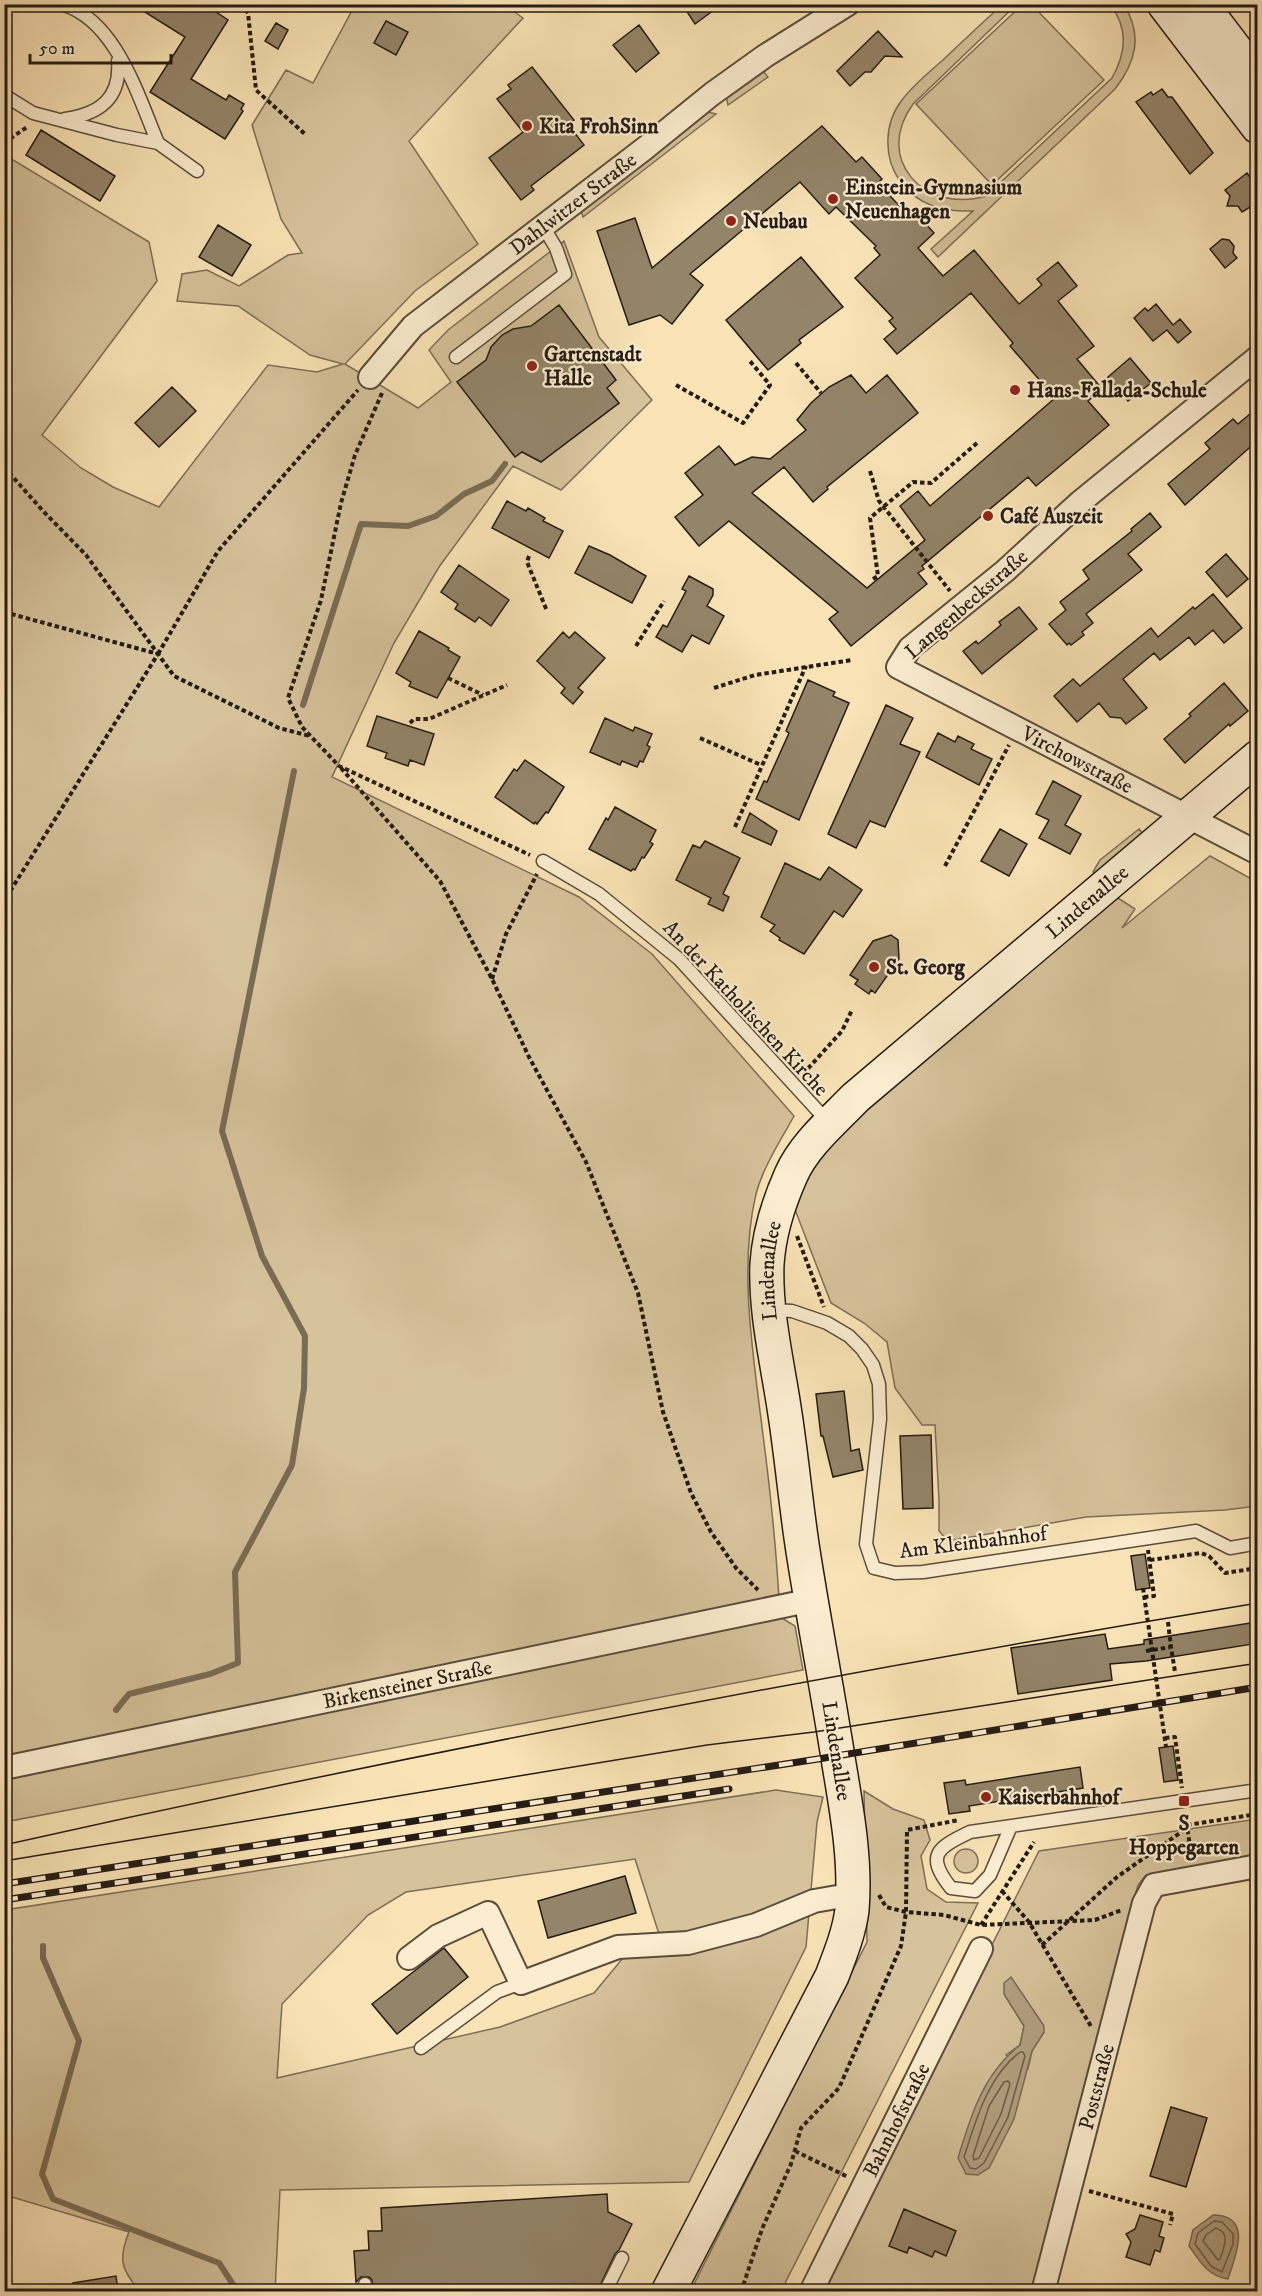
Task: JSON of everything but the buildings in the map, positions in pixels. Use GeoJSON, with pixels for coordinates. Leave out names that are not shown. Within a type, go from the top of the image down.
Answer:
{"type":"FeatureCollection","features":[{"type":"Feature","properties":{"kind":"street"},"geometry":{"type":"LineString","coordinates":[[1164,4],[1257,127]]}},
{"type":"Feature","properties":{"kind":"street"},"geometry":{"type":"LineString","coordinates":[[1201,4],[1257,80]]}},
{"type":"Feature","properties":{"kind":"street","name":"Dahlwitzer Straße"},"geometry":{"type":"LineString","coordinates":[[370,377],[413,326],[645,149],[712,94],[839,7]]}},
{"type":"Feature","properties":{"kind":"street","name":"Langenbeckstraße"},"geometry":{"type":"LineString","coordinates":[[898,667],[910,648],[1005,571],[1080,503],[1257,357]]}},
{"type":"Feature","properties":{"kind":"street","name":"Virchowstraße"},"geometry":{"type":"LineString","coordinates":[[898,667],[1257,853]]}},
{"type":"Feature","properties":{"kind":"street","name":"Lindenallee"},"geometry":{"type":"LineString","coordinates":[[668,2292],[832,1976],[846,1935],[865,1892],[853,1872],[848,1818],[803,1551],[791,1452],[769,1310],[767,1263],[777,1213],[792,1173],[802,1155],[855,1098],[1257,757]]}},
{"type":"Feature","properties":{"kind":"street","name":"Birkensteiner Straße"},"geometry":{"type":"LineString","coordinates":[[4,1768],[812,1600]]}},
{"type":"Feature","properties":{"kind":"street"},"geometry":{"type":"LineString","coordinates":[[1149,1894],[1195,1877],[1257,1866]]}},
{"type":"Feature","properties":{"kind":"street"},"geometry":{"type":"LineString","coordinates":[[409,1958],[438,1936],[488,1912],[521,1983],[618,1947],[688,1943],[756,1924],[814,1901],[865,1892]]}},
{"type":"Feature","properties":{"kind":"street","name":"Poststraße"},"geometry":{"type":"LineString","coordinates":[[1043,2292],[1108,2040],[1149,1894]]}},
{"type":"Feature","properties":{"kind":"street","name":"Bahnhofstraße"},"geometry":{"type":"LineString","coordinates":[[811,2292],[981,1949]]}},
{"type":"Feature","properties":{"kind":"lane"},"geometry":{"type":"LineString","coordinates":[[62,4],[88,16],[106,34],[118,53],[158,143]]}},
{"type":"Feature","properties":{"kind":"lane"},"geometry":{"type":"LineString","coordinates":[[84,4],[96,24]]}},
{"type":"Feature","properties":{"kind":"lane"},"geometry":{"type":"LineString","coordinates":[[58,119],[80,117],[100,108],[112,96],[119,79],[118,53]]}},
{"type":"Feature","properties":{"kind":"lane"},"geometry":{"type":"LineString","coordinates":[[4,95],[42,116],[158,143],[197,171]]}},
{"type":"Feature","properties":{"kind":"lane"},"geometry":{"type":"LineString","coordinates":[[456,357],[565,273],[556,248],[543,226]]}},
{"type":"Feature","properties":{"kind":"lane","name":"An der Katholischen Kirche"},"geometry":{"type":"LineString","coordinates":[[543,861],[599,894],[679,959],[830,1124]]}},
{"type":"Feature","properties":{"kind":"lane","name":"Am Kleinbahnhof"},"geometry":{"type":"LineString","coordinates":[[769,1310],[792,1311],[827,1323],[849,1336],[862,1348],[873,1365],[879,1384],[880,1419],[866,1544],[874,1568],[895,1573],[923,1572],[1197,1531],[1230,1548],[1257,1543]]}},
{"type":"Feature","properties":{"kind":"lane"},"geometry":{"type":"LineString","coordinates":[[1011,1826],[990,1875],[975,1892],[951,1888],[939,1874],[937,1853],[950,1842],[970,1832],[1183,1795],[1257,1790]]}},
{"type":"Feature","properties":{"kind":"lane"},"geometry":{"type":"LineString","coordinates":[[421,2048],[497,1992],[521,1983]]}},
{"type":"Feature","properties":{"kind":"lane"},"geometry":{"type":"LineString","coordinates":[[605,2292],[622,2258]]}},
{"type":"Feature","properties":{"kind":"path"},"geometry":{"type":"LineString","coordinates":[[240,4],[248,14],[256,90],[306,135]]}},
{"type":"Feature","properties":{"kind":"path"},"geometry":{"type":"LineString","coordinates":[[4,143],[42,116]]}},
{"type":"Feature","properties":{"kind":"path"},"geometry":{"type":"LineString","coordinates":[[676,385],[743,423],[770,385],[749,360]]}},
{"type":"Feature","properties":{"kind":"path"},"geometry":{"type":"LineString","coordinates":[[796,363],[820,393]]}},
{"type":"Feature","properties":{"kind":"path"},"geometry":{"type":"LineString","coordinates":[[4,901],[158,654],[218,550],[370,377],[383,389],[355,455],[341,503],[321,600],[288,698],[302,727],[440,881],[492,979],[529,1057],[586,1162],[638,1293],[663,1412],[691,1493],[711,1532],[736,1568],[762,1593]]}},
{"type":"Feature","properties":{"kind":"path"},"geometry":{"type":"LineString","coordinates":[[873,579],[878,576],[870,518],[913,482],[931,483],[977,443]]}},
{"type":"Feature","properties":{"kind":"path"},"geometry":{"type":"LineString","coordinates":[[4,467],[86,555],[174,676],[279,728],[311,737]]}},
{"type":"Feature","properties":{"kind":"path"},"geometry":{"type":"LineString","coordinates":[[870,471],[879,501],[962,606]]}},
{"type":"Feature","properties":{"kind":"path"},"geometry":{"type":"LineString","coordinates":[[529,556],[526,562],[547,610]]}},
{"type":"Feature","properties":{"kind":"path"},"geometry":{"type":"LineString","coordinates":[[636,646],[664,601]]}},
{"type":"Feature","properties":{"kind":"path"},"geometry":{"type":"LineString","coordinates":[[4,612],[158,654]]}},
{"type":"Feature","properties":{"kind":"path"},"geometry":{"type":"LineString","coordinates":[[714,688],[755,675],[852,660]]}},
{"type":"Feature","properties":{"kind":"path"},"geometry":{"type":"LineString","coordinates":[[735,826],[806,666]]}},
{"type":"Feature","properties":{"kind":"path"},"geometry":{"type":"LineString","coordinates":[[448,678],[483,696]]}},
{"type":"Feature","properties":{"kind":"path"},"geometry":{"type":"LineString","coordinates":[[410,723],[414,719],[429,719],[507,685]]}},
{"type":"Feature","properties":{"kind":"path"},"geometry":{"type":"LineString","coordinates":[[945,867],[1017,729]]}},
{"type":"Feature","properties":{"kind":"path"},"geometry":{"type":"LineString","coordinates":[[700,738],[761,765]]}},
{"type":"Feature","properties":{"kind":"path"},"geometry":{"type":"LineString","coordinates":[[339,766],[543,861],[506,934],[492,979]]}},
{"type":"Feature","properties":{"kind":"path"},"geometry":{"type":"LineString","coordinates":[[792,1085],[842,1031],[852,1010]]}},
{"type":"Feature","properties":{"kind":"path"},"geometry":{"type":"LineString","coordinates":[[794,1229],[824,1305],[827,1323]]}},
{"type":"Feature","properties":{"kind":"path"},"geometry":{"type":"LineString","coordinates":[[1144,1597],[1155,1596],[1147,1538]]}},
{"type":"Feature","properties":{"kind":"path"},"geometry":{"type":"LineString","coordinates":[[1150,1560],[1201,1552],[1209,1556],[1225,1573],[1257,1568]]}},
{"type":"Feature","properties":{"kind":"path"},"geometry":{"type":"LineString","coordinates":[[1143,1588],[1149,1650],[1166,1747]]}},
{"type":"Feature","properties":{"kind":"path"},"geometry":{"type":"LineString","coordinates":[[1168,1622],[1175,1672]]}},
{"type":"Feature","properties":{"kind":"path"},"geometry":{"type":"LineString","coordinates":[[1149,1650],[1171,1647]]}},
{"type":"Feature","properties":{"kind":"path"},"geometry":{"type":"LineString","coordinates":[[1165,1738],[1175,1737],[1195,1877]]}},
{"type":"Feature","properties":{"kind":"path"},"geometry":{"type":"LineString","coordinates":[[1042,1945],[1117,1877],[1187,1827],[1257,1814]]}},
{"type":"Feature","properties":{"kind":"path"},"geometry":{"type":"LineString","coordinates":[[741,2292],[762,2229],[791,2164],[801,2128],[839,2088],[901,1946],[906,1912],[907,1830],[938,1823]]}},
{"type":"Feature","properties":{"kind":"path"},"geometry":{"type":"LineString","coordinates":[[981,1925],[1034,1842]]}},
{"type":"Feature","properties":{"kind":"path"},"geometry":{"type":"LineString","coordinates":[[1002,1891],[1029,1922],[1097,2037],[1108,2040]]}},
{"type":"Feature","properties":{"kind":"path"},"geometry":{"type":"LineString","coordinates":[[865,1892],[878,1894],[886,1907],[906,1912],[944,1915],[981,1925],[1095,1920],[1149,1894]]}},
{"type":"Feature","properties":{"kind":"path"},"geometry":{"type":"LineString","coordinates":[[795,2151],[852,2180]]}},
{"type":"Feature","properties":{"kind":"path"},"geometry":{"type":"LineString","coordinates":[[1071,2186],[1173,2214],[1170,2225]]}},
{"type":"Feature","properties":{"kind":"shaded area"},"geometry":{"type":"Polygon","coordinates":[[[355,5],[505,5],[523,18],[409,141],[478,244],[415,291],[345,364],[418,408],[451,382],[429,350],[448,330],[564,241],[599,337],[652,400],[561,490],[513,466],[439,567],[394,643],[332,777],[579,897],[652,954],[794,1116],[768,1164],[756,1194],[748,1253],[748,1283],[752,1346],[769,1481],[780,1617],[795,1626],[803,1670],[5,1822],[5,155],[149,242],[157,281],[42,435],[81,468],[113,487],[159,507],[268,365],[317,372],[343,364],[310,355],[238,306],[177,301],[182,274],[207,270],[239,286],[288,255],[302,253],[281,219],[252,125],[286,70],[313,83],[355,5]]]}},
{"type":"Feature","properties":{"kind":"shaded area"},"geometry":{"type":"Polygon","coordinates":[[[1002,5],[1016,5],[913,104],[902,124],[899,144],[902,162],[911,177],[925,189],[943,197],[963,199],[986,196],[1112,78],[1123,50],[1123,32],[1110,5],[1124,5],[1130,16],[1135,38],[1132,58],[1115,89],[938,257],[931,249],[973,211],[932,206],[907,190],[894,172],[888,151],[889,129],[896,109],[912,89],[1002,5]]]}},
{"type":"Feature","properties":{"kind":"shaded area"},"geometry":{"type":"Polygon","coordinates":[[[1022,5],[1032,5],[1104,80],[992,185],[916,104],[1022,5]]]}},
{"type":"Feature","properties":{"kind":"shaded area"},"geometry":{"type":"Polygon","coordinates":[[[763,71],[768,77],[728,105],[726,96],[763,71]]]}},
{"type":"Feature","properties":{"kind":"shaded area"},"geometry":{"type":"Polygon","coordinates":[[[707,112],[716,114],[583,217],[580,207],[707,112]]]}},
{"type":"Feature","properties":{"kind":"shaded area"},"geometry":{"type":"Polygon","coordinates":[[[1139,829],[1143,834],[1098,874],[1093,872],[1100,860],[1139,829]]]}},
{"type":"Feature","properties":{"kind":"shaded area"},"geometry":{"type":"Polygon","coordinates":[[[1210,856],[1257,882],[1257,1506],[1225,1510],[1086,1517],[948,1541],[939,1531],[935,1425],[922,1425],[895,1388],[887,1342],[864,1323],[831,1303],[794,1207],[801,1181],[831,1139],[897,1081],[1118,898],[1135,909],[1122,928],[1210,856]]]}},
{"type":"Feature","properties":{"kind":"shaded area"},"geometry":{"type":"Polygon","coordinates":[[[776,1790],[823,1797],[817,1822],[806,1947],[689,2182],[280,2190],[275,2292],[140,2291],[129,2277],[123,2264],[123,2250],[129,2232],[5,2195],[5,1910],[776,1790]],[[635,1859],[406,1892],[368,1915],[282,2004],[277,2078],[500,2027],[594,1993],[623,1958],[666,1956],[635,1859]]]}},
{"type":"Feature","properties":{"kind":"shaded area"},"geometry":{"type":"Polygon","coordinates":[[[864,1791],[893,1809],[924,1820],[930,1840],[921,1856],[927,1889],[946,1902],[978,1903],[781,2291],[690,2292],[867,1942],[864,1791]]]}},
{"type":"Feature","properties":{"kind":"shaded area"},"geometry":{"type":"Polygon","coordinates":[[[1257,1819],[1257,1858],[1146,1875],[1138,1885],[1031,2291],[818,2292],[1039,1851],[1257,1819]],[[1004,1994],[1024,2026],[1020,2045],[1006,2055],[1028,2069],[1032,2051],[1044,2032],[1004,1994]]]}},
{"type":"Feature","properties":{"kind":"shaded area"},"geometry":{"type":"Polygon","coordinates":[[[966,1849],[975,1852],[978,1861],[975,1870],[966,1873],[957,1870],[954,1861],[957,1852],[966,1849]]]}},
{"type":"Feature","properties":{"kind":"water"},"geometry":{"type":"Polygon","coordinates":[[[1011,1977],[1044,2026],[1044,2032],[1032,2051],[1014,2119],[989,2168],[978,2175],[966,2174],[958,2158],[980,2096],[1007,2056],[1020,2045],[1024,2026],[1004,1994],[1004,1983],[1011,1977]]]}},
{"type":"Feature","properties":{"kind":"water"},"geometry":{"type":"Polygon","coordinates":[[[1213,2215],[1226,2217],[1234,2222],[1238,2229],[1237,2249],[1228,2279],[1210,2271],[1189,2246],[1193,2230],[1213,2215]]]}},
{"type":"Feature","properties":{"kind":"waterway"},"geometry":{"type":"LineString","coordinates":[[303,705],[361,524],[408,526],[436,516],[464,494],[492,481],[505,464]]}},
{"type":"Feature","properties":{"kind":"waterway"},"geometry":{"type":"LineString","coordinates":[[116,1710],[129,1694],[210,1674],[238,1663],[235,1572],[292,1465],[304,1388],[305,1336],[262,1256],[222,1131],[294,771]]}},
{"type":"Feature","properties":{"kind":"waterway"},"geometry":{"type":"LineString","coordinates":[[43,1946],[43,1958],[79,2041],[42,2174],[53,2199],[219,2263],[238,2292]]}},
{"type":"Feature","properties":{"kind":"tram line"},"geometry":{"type":"LineString","coordinates":[[4,1845],[316,1778],[630,1715],[786,1685],[1258,1603]]}},
{"type":"Feature","properties":{"kind":"tram line"},"geometry":{"type":"LineString","coordinates":[[4,1861],[707,1745],[814,1732],[1258,1663]]}},
{"type":"Feature","properties":{"kind":"railway"},"geometry":{"type":"LineString","coordinates":[[4,1884],[818,1759],[1258,1687]]}},
{"type":"Feature","properties":{"kind":"railway"},"geometry":{"type":"LineString","coordinates":[[4,1900],[729,1789]]}},
{"type":"Feature","properties":{"kind":"place","name":"Kita FrohSinn"},"geometry":{"type":"Point","coordinates":[527,126]}},
{"type":"Feature","properties":{"kind":"place","name":"Einstein-Gymnasium Neuenhagen"},"geometry":{"type":"Point","coordinates":[833,199]}},
{"type":"Feature","properties":{"kind":"place","name":"Neubau"},"geometry":{"type":"Point","coordinates":[731,221]}},
{"type":"Feature","properties":{"kind":"place","name":"Gartenstadt Halle"},"geometry":{"type":"Point","coordinates":[532,366]}},
{"type":"Feature","properties":{"kind":"place","name":"Hans-Fallada-Schule"},"geometry":{"type":"Point","coordinates":[1015,390]}},
{"type":"Feature","properties":{"kind":"place","name":"Café Auszeit"},"geometry":{"type":"Point","coordinates":[988,516]}},
{"type":"Feature","properties":{"kind":"place","name":"St. Georg"},"geometry":{"type":"Point","coordinates":[874,967]}},
{"type":"Feature","properties":{"kind":"place","name":"Kaiserbahnhof"},"geometry":{"type":"Point","coordinates":[986,1797]}},
{"type":"Feature","properties":{"kind":"place","name":"S Hoppegarten"},"geometry":{"type":"Point","coordinates":[1184,1801]}}]}
